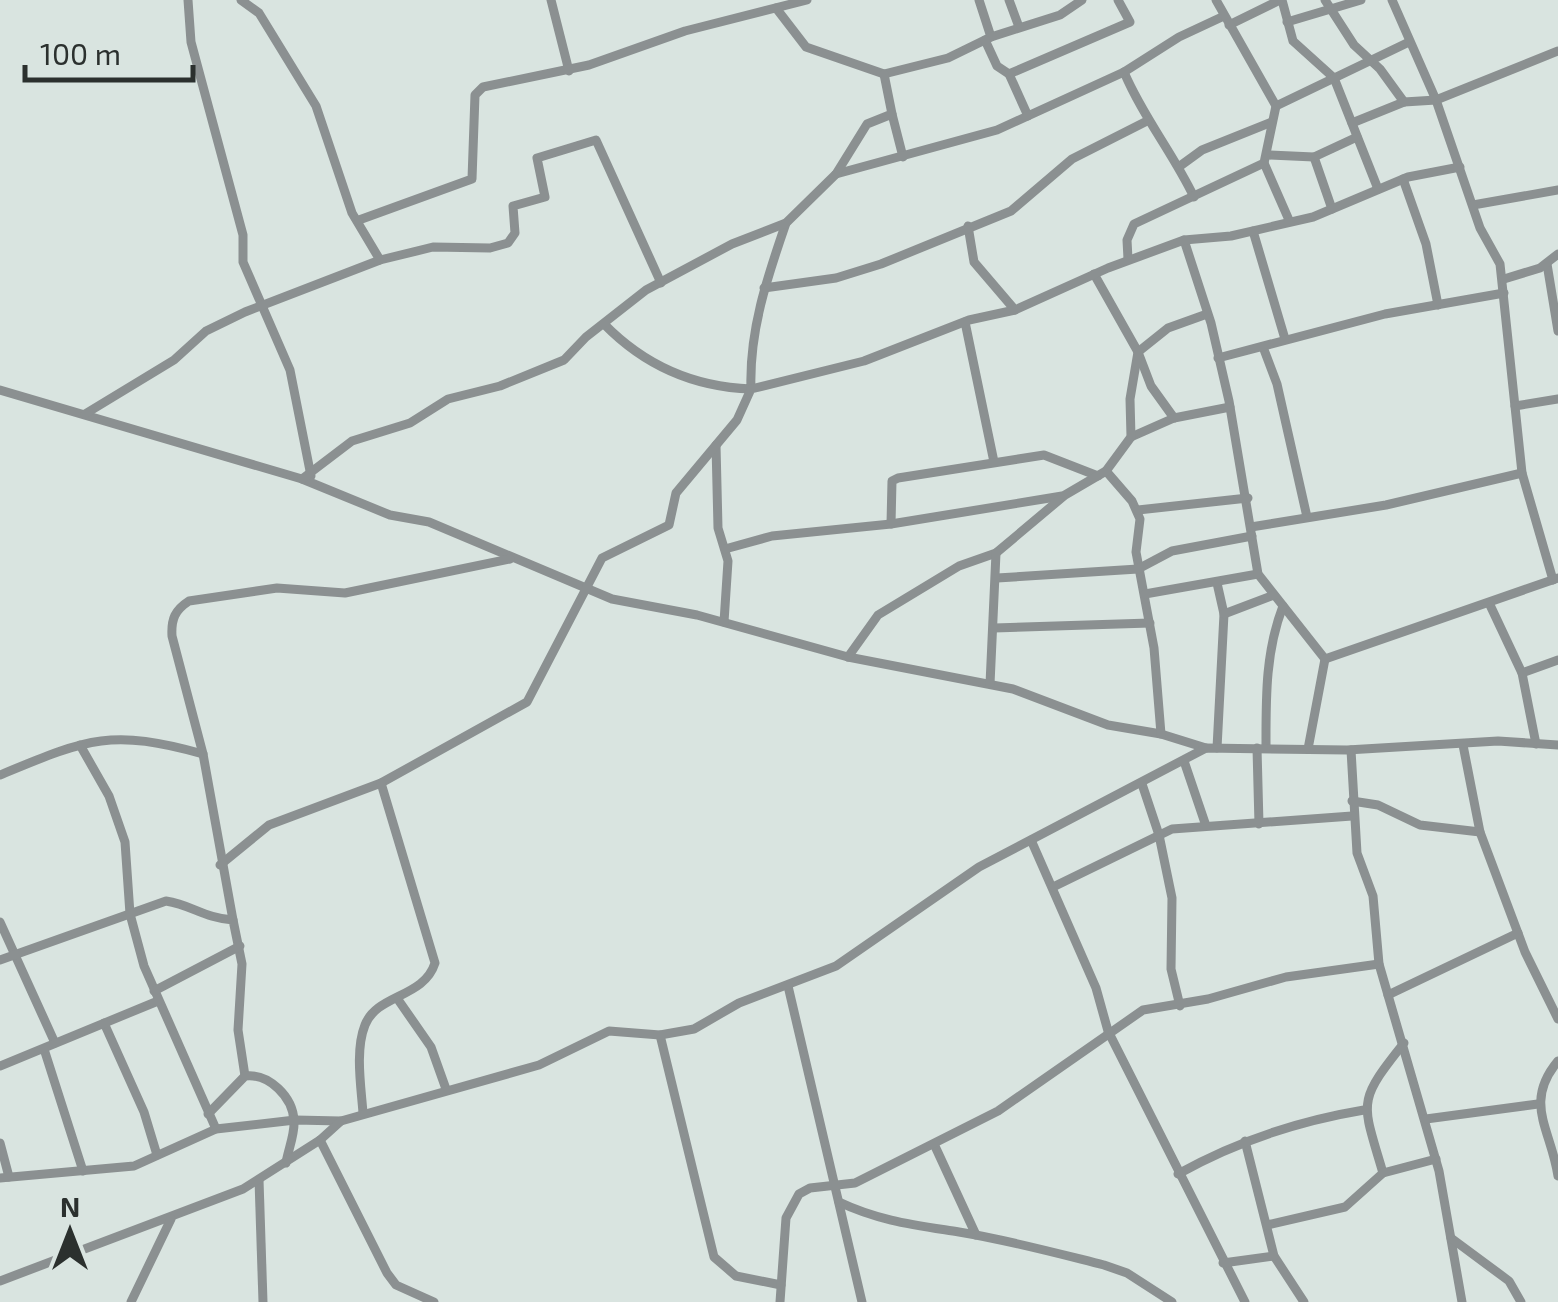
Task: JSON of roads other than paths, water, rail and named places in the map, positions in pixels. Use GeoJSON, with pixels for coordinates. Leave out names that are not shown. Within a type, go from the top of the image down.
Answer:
{"type":"FeatureCollection","features":[{"type":"Feature","properties":{"kind":"street"},"geometry":{"type":"LineString","coordinates":[[188,0],[191,42],[243,235],[243,262],[290,370],[306,478]]}},
{"type":"Feature","properties":{"kind":"street"},"geometry":{"type":"LineString","coordinates":[[242,0],[259,13],[316,106],[359,220],[380,260]]}},
{"type":"Feature","properties":{"kind":"street"},"geometry":{"type":"LineString","coordinates":[[551,0],[568,71]]}},
{"type":"Feature","properties":{"kind":"street"},"geometry":{"type":"LineString","coordinates":[[359,220],[472,179],[478,90],[568,71],[655,40],[806,0]]}},
{"type":"Feature","properties":{"kind":"street"},"geometry":{"type":"LineString","coordinates":[[979,0],[997,66],[1008,74],[1028,116]]}},
{"type":"Feature","properties":{"kind":"street"},"geometry":{"type":"LineString","coordinates":[[1009,0],[1019,26]]}},
{"type":"Feature","properties":{"kind":"street"},"geometry":{"type":"LineString","coordinates":[[776,8],[806,47],[884,74],[948,58],[1019,26],[1060,15],[1082,0]]}},
{"type":"Feature","properties":{"kind":"street"},"geometry":{"type":"LineString","coordinates":[[1008,74],[1130,22],[1118,0]]}},
{"type":"Feature","properties":{"kind":"street"},"geometry":{"type":"LineString","coordinates":[[1216,0],[1276,106],[1266,159],[1289,220]]}},
{"type":"Feature","properties":{"kind":"street"},"geometry":{"type":"LineString","coordinates":[[836,174],[956,144],[1028,116],[1124,72],[1179,37],[1281,0],[1301,52],[1334,78],[1378,189]]}},
{"type":"Feature","properties":{"kind":"street"},"geometry":{"type":"LineString","coordinates":[[1287,22],[1327,4],[1362,0]]}},
{"type":"Feature","properties":{"kind":"street"},"geometry":{"type":"LineString","coordinates":[[1325,660],[1555,579],[1522,473],[1504,278],[1436,100],[1407,43],[1392,0]]}},
{"type":"Feature","properties":{"kind":"street"},"geometry":{"type":"LineString","coordinates":[[1327,4],[1404,102]]}},
{"type":"Feature","properties":{"kind":"street"},"geometry":{"type":"LineString","coordinates":[[1276,106],[1407,43]]}},
{"type":"Feature","properties":{"kind":"street"},"geometry":{"type":"LineString","coordinates":[[1352,124],[1404,102],[1436,100],[1558,51]]}},
{"type":"Feature","properties":{"kind":"street"},"geometry":{"type":"LineString","coordinates":[[1124,72],[1147,121],[1180,166],[1194,196]]}},
{"type":"Feature","properties":{"kind":"street"},"geometry":{"type":"LineString","coordinates":[[884,74],[903,157]]}},
{"type":"Feature","properties":{"kind":"street"},"geometry":{"type":"LineString","coordinates":[[306,478],[352,441],[410,423],[448,398],[500,386],[564,360],[627,303],[732,244],[786,223],[836,174],[867,124],[892,114]]}},
{"type":"Feature","properties":{"kind":"street"},"geometry":{"type":"LineString","coordinates":[[764,288],[836,278],[1025,203],[1039,184],[1072,159],[1147,121]]}},
{"type":"Feature","properties":{"kind":"street"},"geometry":{"type":"LineString","coordinates":[[1180,166],[1202,150],[1272,122]]}},
{"type":"Feature","properties":{"kind":"street"},"geometry":{"type":"LineString","coordinates":[[1128,259],[1127,240],[1134,224],[1266,159],[1314,157],[1356,137]]}},
{"type":"Feature","properties":{"kind":"street"},"geometry":{"type":"LineString","coordinates":[[84,414],[174,360],[206,331],[380,260],[432,248],[490,248],[508,243],[515,233],[513,206],[546,197],[537,158],[596,140],[661,283]]}},
{"type":"Feature","properties":{"kind":"street"},"geometry":{"type":"LineString","coordinates":[[1314,157],[1332,210]]}},
{"type":"Feature","properties":{"kind":"street"},"geometry":{"type":"LineString","coordinates":[[604,324],[623,344],[662,369],[714,388],[752,389],[864,361],[964,322],[1015,310],[1128,259],[1184,240],[1254,231],[1332,210],[1403,179],[1460,167]]}},
{"type":"Feature","properties":{"kind":"street"},"geometry":{"type":"LineString","coordinates":[[1403,179],[1426,244],[1438,305]]}},
{"type":"Feature","properties":{"kind":"street"},"geometry":{"type":"LineString","coordinates":[[1473,205],[1558,190]]}},
{"type":"Feature","properties":{"kind":"street"},"geometry":{"type":"LineString","coordinates":[[220,865],[269,825],[381,783],[528,702],[602,558],[668,526],[676,493],[748,402],[752,389],[750,342],[786,223]]}},
{"type":"Feature","properties":{"kind":"street"},"geometry":{"type":"LineString","coordinates":[[968,226],[974,262],[1015,310]]}},
{"type":"Feature","properties":{"kind":"street"},"geometry":{"type":"LineString","coordinates":[[1254,231],[1285,339]]}},
{"type":"Feature","properties":{"kind":"street"},"geometry":{"type":"LineString","coordinates":[[1184,240],[1230,407],[1258,574],[1325,660],[1308,748]]}},
{"type":"Feature","properties":{"kind":"street"},"geometry":{"type":"LineString","coordinates":[[1504,278],[1547,264],[1558,254]]}},
{"type":"Feature","properties":{"kind":"street"},"geometry":{"type":"LineString","coordinates":[[1547,264],[1558,332]]}},
{"type":"Feature","properties":{"kind":"street"},"geometry":{"type":"LineString","coordinates":[[1094,274],[1138,352],[1151,386],[1174,418]]}},
{"type":"Feature","properties":{"kind":"street"},"geometry":{"type":"LineString","coordinates":[[1218,358],[1285,339],[1504,293]]}},
{"type":"Feature","properties":{"kind":"street"},"geometry":{"type":"LineString","coordinates":[[1131,436],[1130,399],[1138,352],[1168,328],[1207,314]]}},
{"type":"Feature","properties":{"kind":"street"},"geometry":{"type":"LineString","coordinates":[[964,322],[994,462]]}},
{"type":"Feature","properties":{"kind":"street"},"geometry":{"type":"LineString","coordinates":[[1263,347],[1278,384],[1307,517]]}},
{"type":"Feature","properties":{"kind":"street"},"geometry":{"type":"LineString","coordinates":[[0,390],[306,478],[390,514],[442,528],[510,560],[587,585],[612,599],[724,622],[848,657],[990,684],[1108,725],[1212,748],[1350,750],[1558,745]]}},
{"type":"Feature","properties":{"kind":"street"},"geometry":{"type":"LineString","coordinates":[[1515,406],[1554,400],[1558,390]]}},
{"type":"Feature","properties":{"kind":"street"},"geometry":{"type":"LineString","coordinates":[[848,657],[878,615],[959,566],[996,552],[1066,496],[1102,473],[1131,436],[1174,418],[1230,407]]}},
{"type":"Feature","properties":{"kind":"street"},"geometry":{"type":"LineString","coordinates":[[716,445],[718,528],[725,550],[724,622]]}},
{"type":"Feature","properties":{"kind":"street"},"geometry":{"type":"LineString","coordinates":[[891,524],[895,479],[1044,455],[1102,473],[1138,510],[1138,569],[1150,624],[1161,734]]}},
{"type":"Feature","properties":{"kind":"street"},"geometry":{"type":"LineString","coordinates":[[997,578],[1138,569],[1172,550],[1307,517],[1424,498],[1522,473]]}},
{"type":"Feature","properties":{"kind":"street"},"geometry":{"type":"LineString","coordinates":[[725,550],[772,536],[891,524],[1066,496]]}},
{"type":"Feature","properties":{"kind":"street"},"geometry":{"type":"LineString","coordinates":[[1138,510],[1248,498]]}},
{"type":"Feature","properties":{"kind":"street"},"geometry":{"type":"LineString","coordinates":[[990,684],[996,552]]}},
{"type":"Feature","properties":{"kind":"street"},"geometry":{"type":"LineString","coordinates":[[244,1076],[238,1030],[240,946],[220,865],[202,754],[172,636],[174,615],[189,600],[277,588],[344,593],[510,560]]}},
{"type":"Feature","properties":{"kind":"street"},"geometry":{"type":"LineString","coordinates":[[1145,594],[1258,574]]}},
{"type":"Feature","properties":{"kind":"street"},"geometry":{"type":"LineString","coordinates":[[1212,748],[1224,614],[1217,583]]}},
{"type":"Feature","properties":{"kind":"street"},"geometry":{"type":"LineString","coordinates":[[1224,614],[1274,595]]}},
{"type":"Feature","properties":{"kind":"street"},"geometry":{"type":"LineString","coordinates":[[1490,605],[1522,673],[1536,744]]}},
{"type":"Feature","properties":{"kind":"street"},"geometry":{"type":"LineString","coordinates":[[1259,824],[1266,671],[1272,634],[1283,606]]}},
{"type":"Feature","properties":{"kind":"street"},"geometry":{"type":"LineString","coordinates":[[994,628],[1150,624]]}},
{"type":"Feature","properties":{"kind":"street"},"geometry":{"type":"LineString","coordinates":[[1522,673],[1558,660]]}},
{"type":"Feature","properties":{"kind":"street"},"geometry":{"type":"LineString","coordinates":[[0,774],[80,745],[116,738],[147,738],[202,754]]}},
{"type":"Feature","properties":{"kind":"street"},"geometry":{"type":"LineString","coordinates":[[80,745],[109,796],[125,842],[130,914],[156,996],[216,1129]]}},
{"type":"Feature","properties":{"kind":"street"},"geometry":{"type":"LineString","coordinates":[[1462,745],[1480,832],[1518,934],[1558,1019]]}},
{"type":"Feature","properties":{"kind":"street"},"geometry":{"type":"LineString","coordinates":[[0,1143],[5,1177],[134,1166],[216,1129],[294,1120],[342,1120],[566,1056],[610,1032],[660,1035],[694,1029],[739,1003],[836,966],[954,883],[1212,748]]}},
{"type":"Feature","properties":{"kind":"street"},"geometry":{"type":"LineString","coordinates":[[1350,750],[1357,853],[1373,896],[1379,964],[1436,1159],[1462,1302]]}},
{"type":"Feature","properties":{"kind":"street"},"geometry":{"type":"LineString","coordinates":[[1184,761],[1206,823]]}},
{"type":"Feature","properties":{"kind":"street"},"geometry":{"type":"LineString","coordinates":[[363,1113],[363,1028],[371,1013],[399,1000],[423,982],[435,963],[381,783]]}},
{"type":"Feature","properties":{"kind":"street"},"geometry":{"type":"LineString","coordinates":[[1142,784],[1159,834],[1172,898],[1171,969],[1180,1006]]}},
{"type":"Feature","properties":{"kind":"street"},"geometry":{"type":"LineString","coordinates":[[1352,801],[1378,806],[1420,826],[1480,832]]}},
{"type":"Feature","properties":{"kind":"street"},"geometry":{"type":"LineString","coordinates":[[1053,887],[1159,834],[1206,823],[1259,824],[1352,816]]}},
{"type":"Feature","properties":{"kind":"street"},"geometry":{"type":"LineString","coordinates":[[1032,840],[1096,988],[1108,1031],[1245,1302]]}},
{"type":"Feature","properties":{"kind":"street"},"geometry":{"type":"LineString","coordinates":[[0,960],[166,901],[182,903],[209,919],[233,920]]}},
{"type":"Feature","properties":{"kind":"street"},"geometry":{"type":"LineString","coordinates":[[0,922],[55,1043]]}},
{"type":"Feature","properties":{"kind":"street"},"geometry":{"type":"LineString","coordinates":[[1388,995],[1518,934]]}},
{"type":"Feature","properties":{"kind":"street"},"geometry":{"type":"LineString","coordinates":[[0,1066],[104,1023],[240,946]]}},
{"type":"Feature","properties":{"kind":"street"},"geometry":{"type":"LineString","coordinates":[[780,1302],[791,1203],[810,1188],[855,1183],[998,1111],[1143,1010],[1180,1006],[1286,977],[1379,964]]}},
{"type":"Feature","properties":{"kind":"street"},"geometry":{"type":"LineString","coordinates":[[788,986],[862,1302]]}},
{"type":"Feature","properties":{"kind":"street"},"geometry":{"type":"LineString","coordinates":[[399,1000],[430,1047],[446,1089]]}},
{"type":"Feature","properties":{"kind":"street"},"geometry":{"type":"LineString","coordinates":[[104,1023],[144,1112],[158,1156]]}},
{"type":"Feature","properties":{"kind":"street"},"geometry":{"type":"LineString","coordinates":[[660,1035],[714,1258],[736,1276],[781,1285]]}},
{"type":"Feature","properties":{"kind":"street"},"geometry":{"type":"LineString","coordinates":[[1384,1172],[1364,1110],[1373,1083],[1404,1042]]}},
{"type":"Feature","properties":{"kind":"street"},"geometry":{"type":"LineString","coordinates":[[44,1049],[84,1171]]}},
{"type":"Feature","properties":{"kind":"street"},"geometry":{"type":"LineString","coordinates":[[1558,1060],[1546,1074],[1538,1104],[1558,1176]]}},
{"type":"Feature","properties":{"kind":"street"},"geometry":{"type":"LineString","coordinates":[[208,1114],[244,1076],[255,1075],[284,1094],[294,1120],[286,1163]]}},
{"type":"Feature","properties":{"kind":"street"},"geometry":{"type":"LineString","coordinates":[[1426,1119],[1538,1104]]}},
{"type":"Feature","properties":{"kind":"street"},"geometry":{"type":"LineString","coordinates":[[1178,1174],[1245,1141],[1324,1117],[1364,1110]]}},
{"type":"Feature","properties":{"kind":"street"},"geometry":{"type":"LineString","coordinates":[[0,1281],[171,1218],[259,1180],[320,1140],[342,1120]]}},
{"type":"Feature","properties":{"kind":"street"},"geometry":{"type":"LineString","coordinates":[[1546,1129],[1558,1133]]}},
{"type":"Feature","properties":{"kind":"street"},"geometry":{"type":"LineString","coordinates":[[320,1140],[387,1273],[396,1285],[434,1302]]}},
{"type":"Feature","properties":{"kind":"street"},"geometry":{"type":"LineString","coordinates":[[1245,1141],[1274,1256],[1304,1302]]}},
{"type":"Feature","properties":{"kind":"street"},"geometry":{"type":"LineString","coordinates":[[934,1144],[976,1236]]}},
{"type":"Feature","properties":{"kind":"street"},"geometry":{"type":"LineString","coordinates":[[1267,1225],[1346,1207],[1384,1172],[1436,1159]]}},
{"type":"Feature","properties":{"kind":"street"},"geometry":{"type":"LineString","coordinates":[[259,1180],[263,1302]]}},
{"type":"Feature","properties":{"kind":"street"},"geometry":{"type":"LineString","coordinates":[[839,1202],[864,1216],[906,1226],[976,1236],[1104,1265],[1127,1272],[1172,1302]]}},
{"type":"Feature","properties":{"kind":"street"},"geometry":{"type":"LineString","coordinates":[[131,1302],[171,1218]]}},
{"type":"Feature","properties":{"kind":"street"},"geometry":{"type":"LineString","coordinates":[[1451,1238],[1509,1281],[1521,1302]]}},
{"type":"Feature","properties":{"kind":"street"},"geometry":{"type":"LineString","coordinates":[[1223,1264],[1274,1256]]}}]}
